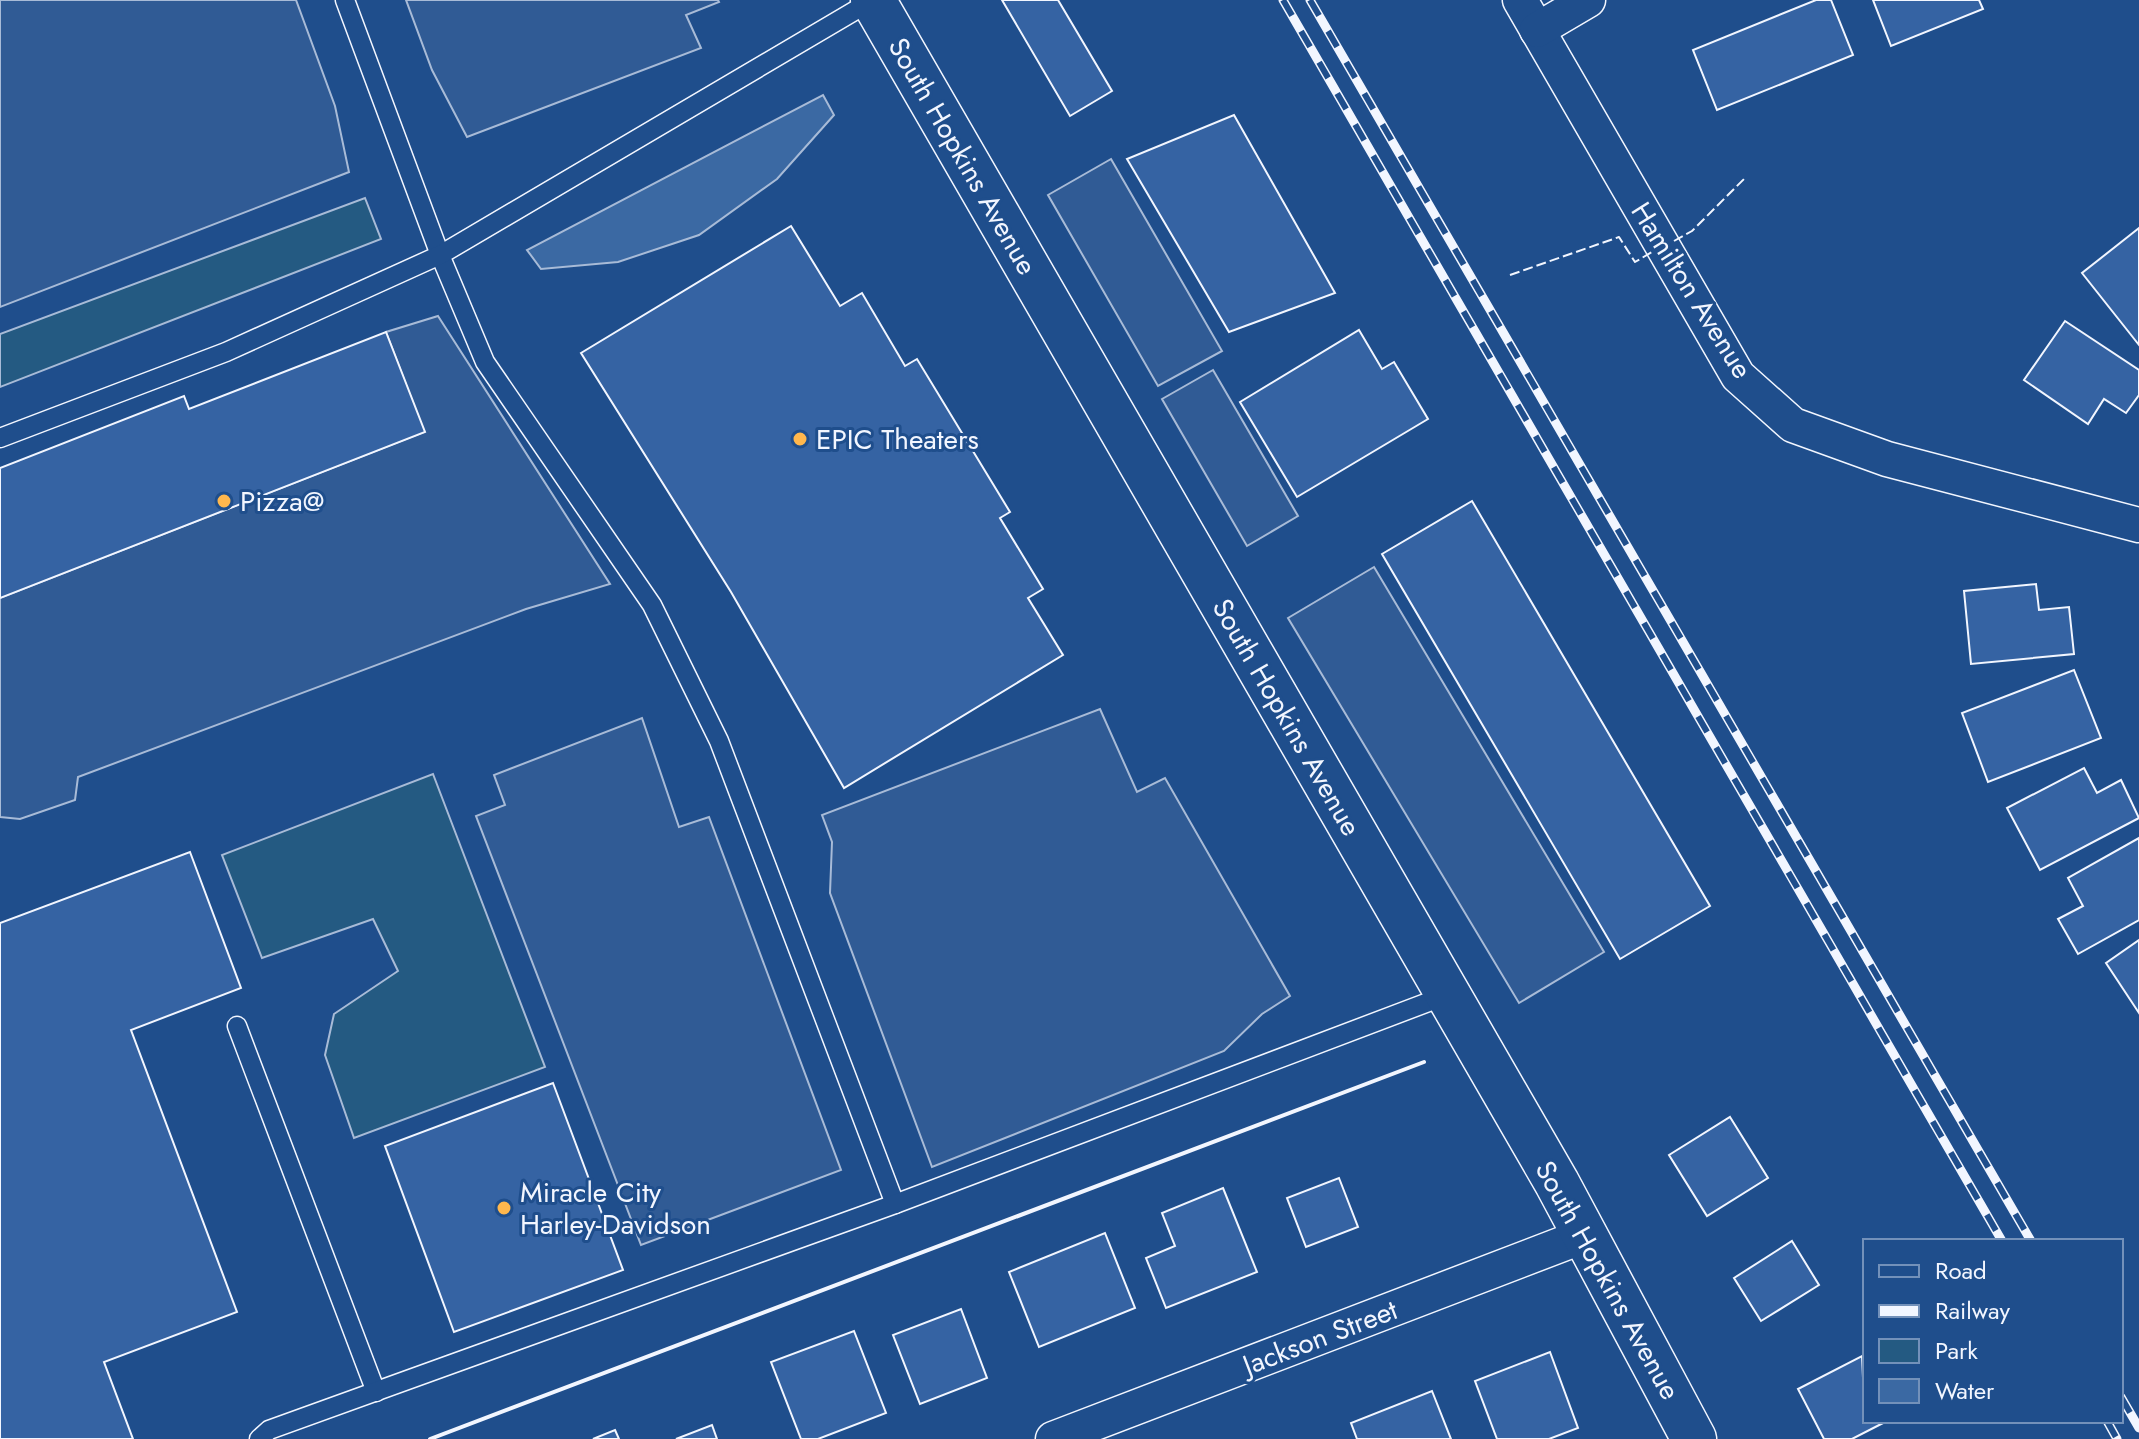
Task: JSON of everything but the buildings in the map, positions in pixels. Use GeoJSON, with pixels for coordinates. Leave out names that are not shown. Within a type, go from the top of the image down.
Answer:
{"type":"FeatureCollection","features":[{"type":"Feature","properties":{"kind":"street","name":"South Hopkins Avenue"},"geometry":{"type":"LineString","coordinates":[[873,0],[1586,1235],[1694,1439]]}},
{"type":"Feature","properties":{"kind":"street","name":"Hamilton Avenue"},"geometry":{"type":"LineString","coordinates":[[1520,0],[1738,376],[1793,425],[1887,459],[2139,525]]}},
{"type":"Feature","properties":{"kind":"street"},"geometry":{"type":"LineString","coordinates":[[1537,30],[1588,0]]}},
{"type":"Feature","properties":{"kind":"street","name":"Jackson Street"},"geometry":{"type":"LineString","coordinates":[[1053,1439],[1586,1235]]}},
{"type":"Feature","properties":{"kind":"lane"},"geometry":{"type":"LineString","coordinates":[[345,0],[440,255],[485,362],[652,605],[719,741],[895,1204]]}},
{"type":"Feature","properties":{"kind":"lane"},"geometry":{"type":"LineString","coordinates":[[0,438],[226,352],[440,255],[873,0]]}},
{"type":"Feature","properties":{"kind":"lane"},"geometry":{"type":"LineString","coordinates":[[259,1439],[269,1430],[895,1204],[1447,995]]}},
{"type":"Feature","properties":{"kind":"lane"},"geometry":{"type":"LineString","coordinates":[[237,1026],[376,1392]]}},
{"type":"Feature","properties":{"kind":"green space"},"geometry":{"type":"Polygon","coordinates":[[[365,198],[381,239],[0,387],[0,334],[365,198]]]}},
{"type":"Feature","properties":{"kind":"green space"},"geometry":{"type":"Polygon","coordinates":[[[433,774],[545,1067],[354,1138],[325,1055],[334,1014],[398,971],[373,919],[262,958],[222,855],[433,774]]]}},
{"type":"Feature","properties":{"kind":"shaded area"},"geometry":{"type":"Polygon","coordinates":[[[0,0],[296,0],[335,106],[349,172],[0,307],[0,0]]]}},
{"type":"Feature","properties":{"kind":"shaded area"},"geometry":{"type":"Polygon","coordinates":[[[406,0],[719,2],[686,15],[701,48],[467,137],[432,70],[406,0]]]}},
{"type":"Feature","properties":{"kind":"shaded area"},"geometry":{"type":"Polygon","coordinates":[[[1111,159],[1222,351],[1158,386],[1048,195],[1111,159]]]}},
{"type":"Feature","properties":{"kind":"shaded area"},"geometry":{"type":"Polygon","coordinates":[[[438,316],[610,584],[526,609],[78,777],[75,800],[20,819],[0,817],[0,598],[424,432],[386,332],[438,316]]]}},
{"type":"Feature","properties":{"kind":"shaded area"},"geometry":{"type":"Polygon","coordinates":[[[1213,370],[1298,516],[1247,546],[1162,399],[1213,370]]]}},
{"type":"Feature","properties":{"kind":"shaded area"},"geometry":{"type":"Polygon","coordinates":[[[1374,567],[1604,952],[1519,1003],[1288,618],[1374,567]]]}},
{"type":"Feature","properties":{"kind":"shaded area"},"geometry":{"type":"Polygon","coordinates":[[[1100,709],[1137,792],[1165,778],[1290,996],[1262,1014],[1224,1051],[932,1167],[830,893],[832,842],[822,815],[1100,709]]]}},
{"type":"Feature","properties":{"kind":"shaded area"},"geometry":{"type":"Polygon","coordinates":[[[642,718],[679,827],[709,817],[841,1170],[641,1245],[476,816],[505,805],[494,775],[642,718]]]}},
{"type":"Feature","properties":{"kind":"water"},"geometry":{"type":"Polygon","coordinates":[[[823,95],[834,115],[777,179],[699,235],[618,262],[541,269],[527,250],[823,95]]]}},
{"type":"Feature","properties":{"kind":"railway"},"geometry":{"type":"LineString","coordinates":[[1283,0],[2001,1239]]}},
{"type":"Feature","properties":{"kind":"railway"},"geometry":{"type":"LineString","coordinates":[[1310,0],[2030,1239]]}},
{"type":"Feature","properties":{"kind":"railway"},"geometry":{"type":"LineString","coordinates":[[2123,1400],[2139,1428]]}},
{"type":"Feature","properties":{"kind":"railway"},"geometry":{"type":"LineString","coordinates":[[2108,1423],[2117,1439]]}},
{"type":"Feature","properties":{"kind":"fence"},"geometry":{"type":"LineString","coordinates":[[1674,241],[1692,231],[1744,179]]}},
{"type":"Feature","properties":{"kind":"fence"},"geometry":{"type":"LineString","coordinates":[[1510,275],[1619,237],[1635,262],[1652,252]]}},
{"type":"Feature","properties":{"kind":"wall"},"geometry":{"type":"LineString","coordinates":[[430,1439],[1424,1062]]}},
{"type":"Feature","properties":{"kind":"place","name":"EPIC Theaters"},"geometry":{"type":"Point","coordinates":[800,439]}},
{"type":"Feature","properties":{"kind":"place","name":"Pizza@"},"geometry":{"type":"Point","coordinates":[224,501]}},
{"type":"Feature","properties":{"kind":"place","name":"Miracle City Harley-Davidson"},"geometry":{"type":"Point","coordinates":[504,1208]}}]}
